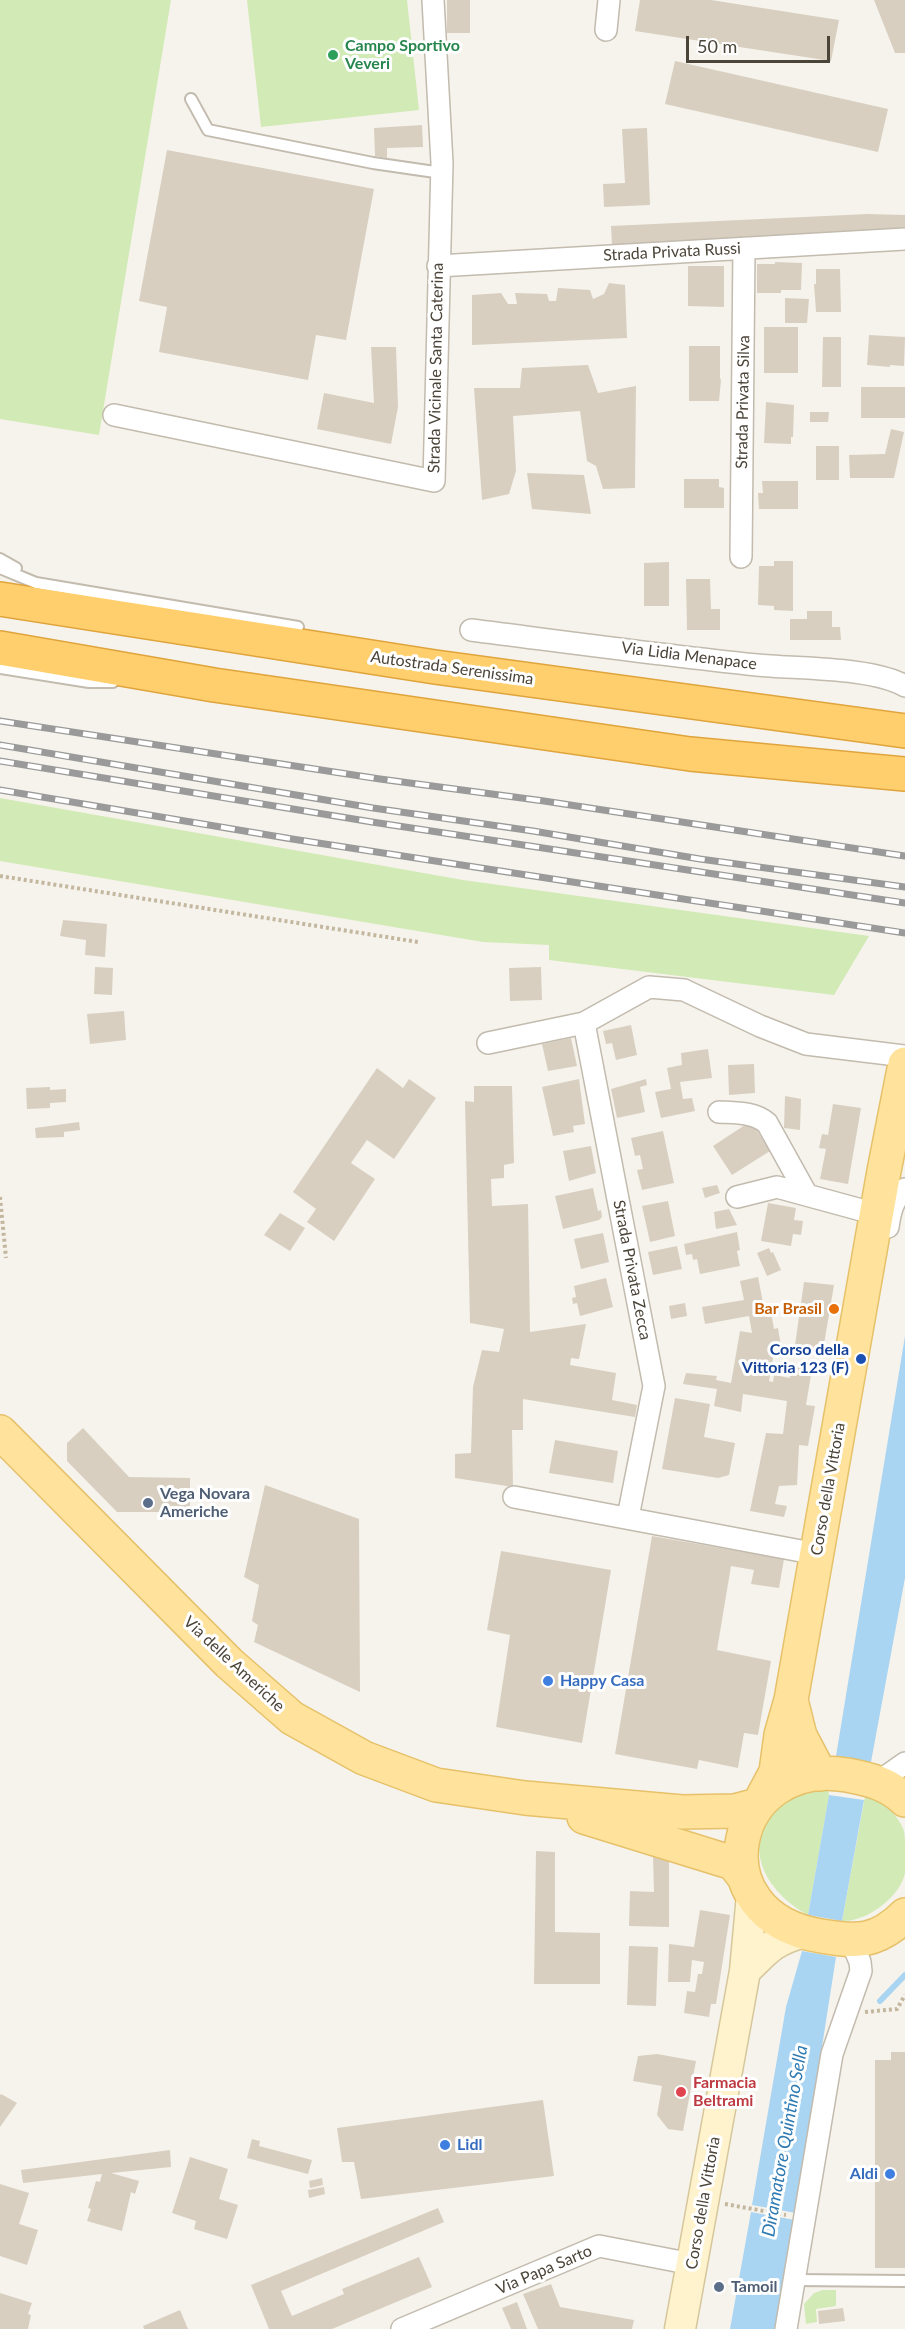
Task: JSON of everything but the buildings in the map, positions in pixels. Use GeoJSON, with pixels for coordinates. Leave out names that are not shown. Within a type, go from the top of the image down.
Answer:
{"type":"FeatureCollection","features":[{"type":"Feature","properties":{"kind":"highway","name":"Autostrada Serenissima"},"geometry":{"type":"LineString","coordinates":[[0,599],[435,667],[901,730]]}},
{"type":"Feature","properties":{"kind":"highway"},"geometry":{"type":"LineString","coordinates":[[298,627],[435,667]]}},
{"type":"Feature","properties":{"kind":"highway"},"geometry":{"type":"LineString","coordinates":[[0,648],[214,685],[690,754],[898,773]]}},
{"type":"Feature","properties":{"kind":"main road","name":"Corso della Vittoria"},"geometry":{"type":"LineString","coordinates":[[680,2329],[745,1971],[748,1886],[741,1859],[742,1839],[748,1822],[776,1772],[781,1735],[791,1700],[904,1067]]}},
{"type":"Feature","properties":{"kind":"main road","name":"Via delle Americhe"},"geometry":{"type":"LineString","coordinates":[[0,1432],[229,1663],[292,1718],[364,1758],[436,1785],[525,1798],[682,1812],[735,1811],[759,1803]]}},
{"type":"Feature","properties":{"kind":"main road","name":"Corso della Vittoria"},"geometry":{"type":"LineString","coordinates":[[791,1700],[800,1736],[825,1773]]}},
{"type":"Feature","properties":{"kind":"main road"},"geometry":{"type":"LineString","coordinates":[[759,1803],[777,1787],[798,1777],[825,1773],[873,1781],[897,1792],[905,1800]]}},
{"type":"Feature","properties":{"kind":"main road","name":"Via delle Americhe"},"geometry":{"type":"LineString","coordinates":[[525,1798],[732,1863],[765,1912],[782,1925],[801,1933],[845,1940]]}},
{"type":"Feature","properties":{"kind":"main road"},"geometry":{"type":"LineString","coordinates":[[845,1940],[867,1940],[898,1923],[905,1916]]}},
{"type":"Feature","properties":{"kind":"main road"},"geometry":{"type":"LineString","coordinates":[[745,1971],[768,1948],[781,1939],[801,1933]]}},
{"type":"Feature","properties":{"kind":"street","name":"Strada Vicinale Santa Caterina"},"geometry":{"type":"LineString","coordinates":[[114,415],[434,481],[442,173],[433,0]]}},
{"type":"Feature","properties":{"kind":"street"},"geometry":{"type":"LineString","coordinates":[[606,30],[609,0]]}},
{"type":"Feature","properties":{"kind":"street","name":"Strada Privata Russi"},"geometry":{"type":"LineString","coordinates":[[438,266],[905,239]]}},
{"type":"Feature","properties":{"kind":"street","name":"Strada Privata Silva"},"geometry":{"type":"LineString","coordinates":[[741,557],[744,248]]}},
{"type":"Feature","properties":{"kind":"street","name":"Via Lidia Menapace"},"geometry":{"type":"LineString","coordinates":[[471,630],[757,665],[867,674],[896,681],[905,686]]}},
{"type":"Feature","properties":{"kind":"street"},"geometry":{"type":"LineString","coordinates":[[488,1043],[584,1023],[649,987],[684,990],[760,1026],[806,1044],[904,1067]]}},
{"type":"Feature","properties":{"kind":"street","name":"Strada Privata Zecca"},"geometry":{"type":"LineString","coordinates":[[584,1023],[654,1386],[628,1517]]}},
{"type":"Feature","properties":{"kind":"street"},"geometry":{"type":"LineString","coordinates":[[718,1112],[752,1114],[767,1123],[807,1195]]}},
{"type":"Feature","properties":{"kind":"street"},"geometry":{"type":"LineString","coordinates":[[737,1197],[777,1187],[876,1214]]}},
{"type":"Feature","properties":{"kind":"street","name":"Corso della Vittoria"},"geometry":{"type":"LineString","coordinates":[[865,1278],[877,1266],[884,1252],[890,1210],[905,1189]]}},
{"type":"Feature","properties":{"kind":"street"},"geometry":{"type":"LineString","coordinates":[[514,1497],[817,1554]]}},
{"type":"Feature","properties":{"kind":"street"},"geometry":{"type":"LineString","coordinates":[[873,1781],[905,1763]]}},
{"type":"Feature","properties":{"kind":"street"},"geometry":{"type":"LineString","coordinates":[[786,2329],[831,2054],[861,1971],[860,1962],[845,1940]]}},
{"type":"Feature","properties":{"kind":"street","name":"Via Papa Sarto"},"geometry":{"type":"LineString","coordinates":[[402,2329],[599,2246],[692,2264]]}},
{"type":"Feature","properties":{"kind":"lane"},"geometry":{"type":"LineString","coordinates":[[191,99],[208,130],[374,163],[442,173]]}},
{"type":"Feature","properties":{"kind":"lane"},"geometry":{"type":"LineString","coordinates":[[0,560],[51,585]]}},
{"type":"Feature","properties":{"kind":"lane"},"geometry":{"type":"LineString","coordinates":[[0,568],[36,583],[298,627]]}},
{"type":"Feature","properties":{"kind":"lane"},"geometry":{"type":"LineString","coordinates":[[0,668],[89,682],[214,685]]}},
{"type":"Feature","properties":{"kind":"lane"},"geometry":{"type":"LineString","coordinates":[[794,2280],[905,2282]]}},
{"type":"Feature","properties":{"kind":"path"},"geometry":{"type":"LineString","coordinates":[[0,876],[418,942]]}},
{"type":"Feature","properties":{"kind":"path"},"geometry":{"type":"LineString","coordinates":[[0,1197],[6,1258]]}},
{"type":"Feature","properties":{"kind":"path"},"geometry":{"type":"LineString","coordinates":[[864,2003],[861,2013],[897,2009],[905,1995]]}},
{"type":"Feature","properties":{"kind":"path"},"geometry":{"type":"LineString","coordinates":[[721,2203],[796,2217]]}},
{"type":"Feature","properties":{"kind":"green space"},"geometry":{"type":"Polygon","coordinates":[[[0,0],[171,0],[99,435],[0,419],[0,0]]]}},
{"type":"Feature","properties":{"kind":"green space","name":"Campo Sportivo Veveri"},"geometry":{"type":"Polygon","coordinates":[[[247,0],[407,0],[419,110],[261,127],[247,0]]]}},
{"type":"Feature","properties":{"kind":"green space"},"geometry":{"type":"Polygon","coordinates":[[[0,798],[463,880],[869,936],[834,995],[549,960],[549,945],[483,942],[0,861],[0,798]]]}},
{"type":"Feature","properties":{"kind":"green space"},"geometry":{"type":"Polygon","coordinates":[[[827,1785],[829,1795],[808,1915],[785,1899],[767,1876],[759,1850],[760,1836],[767,1820],[789,1795],[804,1789],[827,1785]]]}},
{"type":"Feature","properties":{"kind":"green space"},"geometry":{"type":"Polygon","coordinates":[[[866,1791],[888,1808],[901,1824],[905,1835],[905,1873],[897,1891],[872,1913],[842,1921],[866,1791]]]}},
{"type":"Feature","properties":{"kind":"green space"},"geometry":{"type":"Polygon","coordinates":[[[836,2290],[836,2306],[816,2309],[817,2322],[806,2324],[804,2304],[814,2293],[836,2290]]]}},
{"type":"Feature","properties":{"kind":"water"},"geometry":{"type":"Polygon","coordinates":[[[905,1336],[905,1578],[871,1762],[836,1756],[905,1336]]]}},
{"type":"Feature","properties":{"kind":"water"},"geometry":{"type":"Polygon","coordinates":[[[829,1795],[864,1800],[842,1921],[808,1915],[829,1795]]]}},
{"type":"Feature","properties":{"kind":"water","name":"Diramatore Quintino Sella"},"geometry":{"type":"Polygon","coordinates":[[[802,1951],[836,1957],[796,2213],[752,2205],[786,2007],[802,1951]]]}},
{"type":"Feature","properties":{"kind":"water"},"geometry":{"type":"Polygon","coordinates":[[[751,2212],[795,2220],[775,2329],[730,2329],[751,2212]]]}},
{"type":"Feature","properties":{"kind":"pier"},"geometry":{"type":"Polygon","coordinates":[[[751,2209],[795,2217],[796,2220],[748,2211],[751,2209]]]}},
{"type":"Feature","properties":{"kind":"waterway"},"geometry":{"type":"LineString","coordinates":[[880,2001],[905,1975]]}},
{"type":"Feature","properties":{"kind":"railway"},"geometry":{"type":"LineString","coordinates":[[0,721],[905,856]]}},
{"type":"Feature","properties":{"kind":"railway"},"geometry":{"type":"LineString","coordinates":[[0,745],[373,808],[533,831],[700,859],[905,887]]}},
{"type":"Feature","properties":{"kind":"railway"},"geometry":{"type":"LineString","coordinates":[[0,761],[372,822],[905,903]]}},
{"type":"Feature","properties":{"kind":"railway"},"geometry":{"type":"LineString","coordinates":[[0,790],[292,839],[905,933]]}},
{"type":"Feature","properties":{"kind":"place","name":"Campo Sportivo Veveri"},"geometry":{"type":"Point","coordinates":[333,55]}},
{"type":"Feature","properties":{"kind":"place","name":"Bar Brasil"},"geometry":{"type":"Point","coordinates":[834,1309]}},
{"type":"Feature","properties":{"kind":"place","name":"Corso della Vittoria 123 (F)"},"geometry":{"type":"Point","coordinates":[861,1359]}},
{"type":"Feature","properties":{"kind":"place","name":"Vega Novara Americhe"},"geometry":{"type":"Point","coordinates":[148,1503]}},
{"type":"Feature","properties":{"kind":"place","name":"Happy Casa"},"geometry":{"type":"Point","coordinates":[548,1681]}},
{"type":"Feature","properties":{"kind":"place","name":"Farmacia Beltrami"},"geometry":{"type":"Point","coordinates":[681,2092]}},
{"type":"Feature","properties":{"kind":"place","name":"Lidl"},"geometry":{"type":"Point","coordinates":[445,2145]}},
{"type":"Feature","properties":{"kind":"place","name":"Aldi"},"geometry":{"type":"Point","coordinates":[890,2174]}},
{"type":"Feature","properties":{"kind":"place","name":"Tamoil"},"geometry":{"type":"Point","coordinates":[719,2287]}}]}
